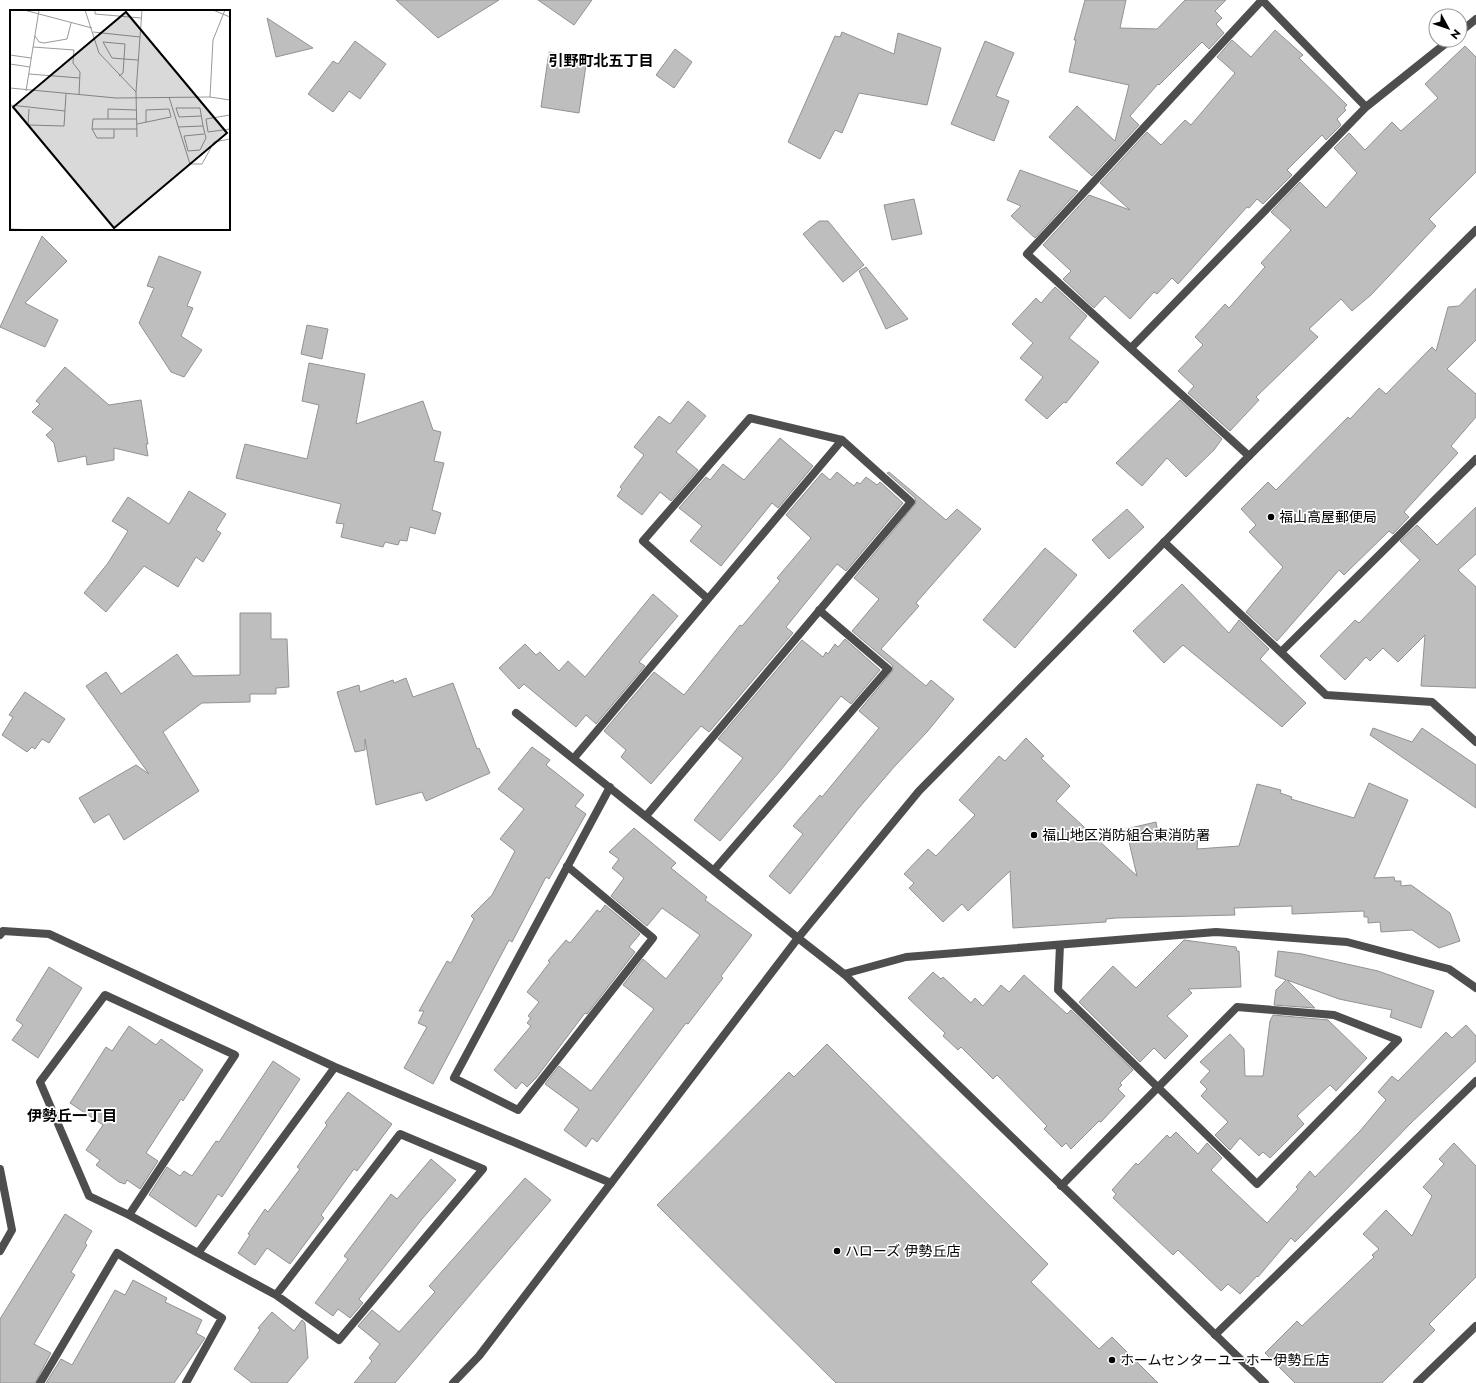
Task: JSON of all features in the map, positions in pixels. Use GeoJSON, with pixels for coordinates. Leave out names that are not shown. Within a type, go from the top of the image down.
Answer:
{"type":"FeatureCollection","features":[{"type":"Feature","properties":{"kind":"street"},"geometry":{"type":"LineString","coordinates":[[1249,456],[1027,254],[1262,0],[1366,107]]}},
{"type":"Feature","properties":{"kind":"street"},"geometry":{"type":"LineString","coordinates":[[1468,26],[1476,19]]}},
{"type":"Feature","properties":{"kind":"street"},"geometry":{"type":"LineString","coordinates":[[1131,348],[1366,107],[1440,48]]}},
{"type":"Feature","properties":{"kind":"street"},"geometry":{"type":"LineString","coordinates":[[453,1383],[479,1356],[798,938],[919,791],[1249,456],[1476,230]]}},
{"type":"Feature","properties":{"kind":"street"},"geometry":{"type":"LineString","coordinates":[[646,816],[911,502],[842,440],[750,418],[643,541],[708,599]]}},
{"type":"Feature","properties":{"kind":"street"},"geometry":{"type":"LineString","coordinates":[[574,758],[842,440]]}},
{"type":"Feature","properties":{"kind":"street"},"geometry":{"type":"LineString","coordinates":[[1280,652],[1476,459]]}},
{"type":"Feature","properties":{"kind":"street"},"geometry":{"type":"LineString","coordinates":[[1164,542],[1326,695],[1432,702],[1476,742]]}},
{"type":"Feature","properties":{"kind":"street"},"geometry":{"type":"LineString","coordinates":[[714,870],[888,669],[819,610]]}},
{"type":"Feature","properties":{"kind":"street"},"geometry":{"type":"LineString","coordinates":[[516,713],[844,974],[1265,1383]]}},
{"type":"Feature","properties":{"kind":"street"},"geometry":{"type":"LineString","coordinates":[[567,866],[653,938],[518,1110],[454,1078],[567,866],[610,787]]}},
{"type":"Feature","properties":{"kind":"street"},"geometry":{"type":"LineString","coordinates":[[0,934],[3,932],[49,934],[335,1066],[611,1183]]}},
{"type":"Feature","properties":{"kind":"street"},"geometry":{"type":"LineString","coordinates":[[844,974],[906,957],[1216,932],[1347,942],[1449,969],[1476,988]]}},
{"type":"Feature","properties":{"kind":"street"},"geometry":{"type":"LineString","coordinates":[[1060,945],[1058,990],[1157,1088],[1257,1184],[1398,1040],[1334,1015],[1237,1007],[1157,1088],[1061,1186]]}},
{"type":"Feature","properties":{"kind":"street"},"geometry":{"type":"LineString","coordinates":[[129,1215],[235,1055],[105,995],[40,1082],[89,1196],[129,1215],[276,1295],[339,1340],[483,1169],[400,1134],[276,1295]]}},
{"type":"Feature","properties":{"kind":"street"},"geometry":{"type":"LineString","coordinates":[[198,1253],[335,1066]]}},
{"type":"Feature","properties":{"kind":"street"},"geometry":{"type":"LineString","coordinates":[[1215,1335],[1476,1081]]}},
{"type":"Feature","properties":{"kind":"street"},"geometry":{"type":"LineString","coordinates":[[0,1169],[12,1230],[0,1251]]}},
{"type":"Feature","properties":{"kind":"street"},"geometry":{"type":"LineString","coordinates":[[40,1383],[117,1253],[222,1318],[186,1383]]}},
{"type":"Feature","properties":{"kind":"street"},"geometry":{"type":"LineString","coordinates":[[1418,1383],[1476,1326]]}},
{"type":"Feature","properties":{"kind":"building"},"geometry":{"type":"Polygon","coordinates":[[[396,0],[499,0],[438,38],[396,0]]]}},
{"type":"Feature","properties":{"kind":"building"},"geometry":{"type":"Polygon","coordinates":[[[538,0],[592,0],[574,25],[538,0]]]}},
{"type":"Feature","properties":{"kind":"building"},"geometry":{"type":"Polygon","coordinates":[[[1085,0],[1126,0],[1120,28],[1157,29],[1185,0],[1226,0],[1215,11],[1222,18],[1216,24],[1224,33],[1209,49],[1202,42],[1159,85],[1158,84],[1130,116],[1139,125],[1092,176],[1049,137],[1077,106],[1115,141],[1129,85],[1069,72],[1076,40],[1074,40],[1085,0]]]}},
{"type":"Feature","properties":{"kind":"building"},"geometry":{"type":"Polygon","coordinates":[[[267,18],[313,48],[276,57],[267,18]]]}},
{"type":"Feature","properties":{"kind":"building"},"geometry":{"type":"Polygon","coordinates":[[[1275,30],[1303,55],[1299,58],[1347,105],[1344,108],[1346,110],[1337,119],[1341,125],[1326,140],[1322,135],[1287,170],[1292,175],[1263,204],[1257,199],[1249,208],[1247,207],[1178,284],[1172,278],[1157,294],[1154,292],[1130,319],[1105,296],[1094,308],[1063,279],[1071,271],[1043,245],[1089,195],[1130,210],[1100,183],[1147,132],[1161,145],[1185,120],[1191,125],[1235,73],[1217,57],[1232,40],[1251,57],[1275,30]]]}},
{"type":"Feature","properties":{"kind":"building"},"geometry":{"type":"Polygon","coordinates":[[[842,32],[894,54],[898,33],[941,48],[927,105],[859,93],[842,133],[835,130],[820,159],[788,142],[835,36],[840,37],[842,32]]]}},
{"type":"Feature","properties":{"kind":"building"},"geometry":{"type":"Polygon","coordinates":[[[355,41],[386,64],[360,99],[349,91],[333,112],[308,94],[333,61],[338,64],[355,41]]]}},
{"type":"Feature","properties":{"kind":"building"},"geometry":{"type":"Polygon","coordinates":[[[985,41],[1014,53],[996,96],[1009,101],[994,141],[951,124],[985,41]]]}},
{"type":"Feature","properties":{"kind":"building"},"geometry":{"type":"Polygon","coordinates":[[[1463,48],[1467,48],[1476,57],[1476,172],[1429,219],[1436,226],[1371,295],[1352,311],[1341,299],[1309,329],[1318,337],[1256,397],[1259,400],[1230,431],[1188,393],[1194,386],[1178,371],[1203,345],[1195,337],[1225,304],[1229,308],[1265,267],[1261,263],[1291,230],[1271,212],[1300,182],[1326,208],[1357,173],[1334,148],[1349,133],[1365,150],[1392,122],[1401,131],[1438,98],[1425,84],[1463,48]]]}},
{"type":"Feature","properties":{"kind":"building"},"geometry":{"type":"Polygon","coordinates":[[[675,49],[692,62],[674,88],[656,75],[675,49]]]}},
{"type":"Feature","properties":{"kind":"building"},"geometry":{"type":"Polygon","coordinates":[[[549,52],[587,58],[579,113],[541,107],[549,52]]]}},
{"type":"Feature","properties":{"kind":"building"},"geometry":{"type":"Polygon","coordinates":[[[1020,170],[1078,191],[1035,238],[1011,216],[1021,206],[1007,200],[1020,170]]]}},
{"type":"Feature","properties":{"kind":"building"},"geometry":{"type":"Polygon","coordinates":[[[914,199],[922,234],[892,240],[884,205],[914,199]]]}},
{"type":"Feature","properties":{"kind":"building"},"geometry":{"type":"Polygon","coordinates":[[[819,221],[828,221],[864,265],[843,282],[803,234],[819,221]]]}},
{"type":"Feature","properties":{"kind":"building"},"geometry":{"type":"Polygon","coordinates":[[[42,236],[67,261],[25,303],[58,320],[45,347],[0,327],[42,236]]]}},
{"type":"Feature","properties":{"kind":"building"},"geometry":{"type":"Polygon","coordinates":[[[159,256],[201,272],[187,306],[193,308],[181,336],[202,350],[184,377],[171,372],[139,323],[154,288],[147,286],[159,256]]]}},
{"type":"Feature","properties":{"kind":"building"},"geometry":{"type":"Polygon","coordinates":[[[866,267],[908,319],[886,329],[859,271],[866,267]]]}},
{"type":"Feature","properties":{"kind":"building"},"geometry":{"type":"Polygon","coordinates":[[[1055,287],[1087,316],[1069,338],[1099,362],[1066,403],[1064,402],[1047,419],[1025,400],[1043,377],[1020,358],[1033,343],[1012,324],[1036,298],[1041,303],[1055,287]]]}},
{"type":"Feature","properties":{"kind":"building"},"geometry":{"type":"Polygon","coordinates":[[[1476,288],[1476,340],[1447,369],[1476,394],[1476,417],[1451,446],[1458,453],[1404,512],[1409,517],[1393,534],[1389,531],[1344,575],[1339,570],[1277,641],[1246,612],[1283,567],[1249,532],[1256,525],[1241,509],[1268,482],[1276,490],[1348,417],[1350,419],[1379,388],[1386,394],[1432,347],[1436,351],[1448,307],[1459,306],[1476,288]]]}},
{"type":"Feature","properties":{"kind":"building"},"geometry":{"type":"Polygon","coordinates":[[[307,325],[328,329],[322,359],[301,354],[307,325]]]}},
{"type":"Feature","properties":{"kind":"building"},"geometry":{"type":"Polygon","coordinates":[[[309,363],[365,374],[356,424],[423,401],[433,430],[441,432],[434,461],[444,463],[432,510],[441,513],[435,534],[410,527],[407,541],[400,540],[398,545],[385,542],[383,547],[341,537],[344,524],[336,523],[341,504],[236,478],[245,444],[307,459],[319,405],[302,401],[309,363]]]}},
{"type":"Feature","properties":{"kind":"building"},"geometry":{"type":"Polygon","coordinates":[[[65,367],[109,405],[141,400],[148,444],[146,444],[148,456],[114,448],[114,460],[87,465],[86,456],[58,462],[54,443],[46,435],[53,429],[32,412],[40,404],[36,401],[65,367]]]}},
{"type":"Feature","properties":{"kind":"building"},"geometry":{"type":"Polygon","coordinates":[[[1180,400],[1222,439],[1214,450],[1186,477],[1167,458],[1142,486],[1116,463],[1180,400]]]}},
{"type":"Feature","properties":{"kind":"building"},"geometry":{"type":"Polygon","coordinates":[[[688,401],[706,416],[676,452],[698,470],[671,501],[660,492],[642,515],[617,496],[622,489],[620,487],[644,455],[634,447],[659,416],[670,424],[688,401]]]}},
{"type":"Feature","properties":{"kind":"building"},"geometry":{"type":"Polygon","coordinates":[[[780,438],[813,466],[778,508],[772,503],[721,566],[690,541],[702,526],[679,508],[706,477],[710,480],[723,464],[744,480],[780,438]]]}},
{"type":"Feature","properties":{"kind":"building"},"geometry":{"type":"Polygon","coordinates":[[[837,472],[854,486],[857,482],[860,484],[866,477],[877,485],[880,482],[903,503],[846,571],[837,564],[786,627],[793,633],[709,732],[701,726],[651,784],[621,757],[626,750],[604,731],[654,672],[684,695],[740,625],[742,626],[780,581],[777,578],[811,538],[786,515],[822,473],[830,480],[837,472]]]}},
{"type":"Feature","properties":{"kind":"building"},"geometry":{"type":"Polygon","coordinates":[[[889,472],[946,520],[957,509],[981,529],[916,603],[919,606],[881,649],[926,686],[931,680],[954,699],[927,732],[894,767],[858,809],[790,894],[769,876],[803,834],[793,826],[820,795],[822,797],[879,728],[859,711],[893,670],[892,665],[852,631],[879,599],[854,578],[916,503],[915,498],[887,473],[889,472]]]}},
{"type":"Feature","properties":{"kind":"building"},"geometry":{"type":"Polygon","coordinates":[[[189,491],[226,514],[216,530],[221,533],[203,562],[196,557],[178,587],[144,566],[106,612],[84,593],[108,563],[128,531],[112,521],[128,497],[169,524],[189,491]]]}},
{"type":"Feature","properties":{"kind":"building"},"geometry":{"type":"Polygon","coordinates":[[[1476,507],[1476,554],[1458,570],[1476,587],[1476,688],[1421,686],[1425,635],[1398,662],[1383,648],[1370,661],[1366,657],[1345,680],[1320,656],[1355,620],[1359,623],[1420,560],[1400,541],[1417,525],[1437,545],[1476,507]]]}},
{"type":"Feature","properties":{"kind":"building"},"geometry":{"type":"Polygon","coordinates":[[[1127,509],[1144,527],[1109,559],[1092,540],[1127,509]]]}},
{"type":"Feature","properties":{"kind":"building"},"geometry":{"type":"Polygon","coordinates":[[[1045,548],[1077,575],[1015,648],[983,620],[1045,548]]]}},
{"type":"Feature","properties":{"kind":"building"},"geometry":{"type":"Polygon","coordinates":[[[1182,584],[1229,633],[1239,620],[1269,649],[1260,659],[1306,703],[1282,727],[1183,645],[1164,663],[1133,631],[1182,584]]]}},
{"type":"Feature","properties":{"kind":"building"},"geometry":{"type":"Polygon","coordinates":[[[653,594],[678,616],[639,662],[645,666],[596,724],[586,715],[576,727],[524,684],[519,689],[499,668],[525,644],[536,655],[540,652],[559,671],[568,661],[585,677],[653,594]]]}},
{"type":"Feature","properties":{"kind":"building"},"geometry":{"type":"Polygon","coordinates":[[[240,613],[271,613],[271,639],[287,639],[289,687],[276,688],[276,694],[250,694],[250,702],[202,703],[163,732],[199,791],[124,840],[109,814],[94,823],[79,798],[136,765],[149,774],[86,686],[106,672],[121,694],[177,654],[193,676],[240,675],[240,613]]]}},
{"type":"Feature","properties":{"kind":"building"},"geometry":{"type":"Polygon","coordinates":[[[845,639],[880,670],[851,704],[841,696],[780,771],[720,841],[694,820],[743,758],[718,739],[802,640],[823,657],[826,652],[828,654],[835,644],[838,647],[845,639]]]}},
{"type":"Feature","properties":{"kind":"building"},"geometry":{"type":"Polygon","coordinates":[[[406,678],[413,697],[453,683],[477,749],[479,748],[490,773],[426,801],[422,792],[376,805],[365,739],[365,750],[355,752],[337,692],[359,685],[360,692],[393,680],[394,683],[406,678]]]}},
{"type":"Feature","properties":{"kind":"building"},"geometry":{"type":"Polygon","coordinates":[[[25,692],[65,719],[49,743],[42,739],[35,749],[32,747],[27,752],[2,735],[13,717],[9,715],[25,692]]]}},
{"type":"Feature","properties":{"kind":"building"},"geometry":{"type":"Polygon","coordinates":[[[1373,728],[1412,742],[1422,728],[1476,765],[1476,808],[1370,735],[1373,728]]]}},
{"type":"Feature","properties":{"kind":"building"},"geometry":{"type":"Polygon","coordinates":[[[1026,738],[1044,756],[1041,758],[1070,786],[1056,801],[1137,876],[1126,829],[1156,822],[1158,833],[1198,838],[1197,849],[1239,846],[1257,784],[1281,790],[1280,793],[1292,797],[1291,799],[1354,818],[1369,783],[1408,800],[1374,878],[1394,877],[1395,881],[1401,881],[1401,886],[1411,885],[1450,913],[1460,941],[1439,948],[1412,930],[1381,932],[1380,922],[1368,923],[1368,917],[1364,917],[1364,911],[1292,914],[1292,906],[1234,908],[1235,915],[1116,918],[1106,919],[1106,922],[1013,928],[1010,871],[968,911],[962,904],[943,922],[909,888],[914,883],[904,874],[928,849],[936,856],[975,815],[959,800],[999,756],[1005,761],[1026,738]]]}},
{"type":"Feature","properties":{"kind":"building"},"geometry":{"type":"Polygon","coordinates":[[[532,747],[550,760],[546,765],[584,795],[575,806],[586,814],[549,879],[546,877],[512,942],[509,940],[433,1084],[404,1068],[427,1027],[418,1023],[424,1011],[419,1011],[447,961],[451,963],[474,919],[471,916],[492,895],[515,851],[500,839],[524,809],[498,789],[532,747]]]}},
{"type":"Feature","properties":{"kind":"building"},"geometry":{"type":"Polygon","coordinates":[[[634,828],[676,863],[671,868],[707,897],[705,900],[752,935],[721,976],[723,978],[688,1024],[686,1023],[597,1142],[592,1138],[586,1147],[564,1130],[579,1109],[545,1084],[559,1066],[591,1091],[654,1009],[623,985],[643,959],[666,979],[700,935],[662,908],[647,926],[611,896],[624,878],[612,868],[619,859],[609,852],[634,828]]]}},
{"type":"Feature","properties":{"kind":"building"},"geometry":{"type":"Polygon","coordinates":[[[605,905],[640,934],[629,947],[635,952],[587,1014],[585,1013],[536,1078],[527,1087],[522,1082],[516,1089],[494,1070],[531,1026],[527,1023],[531,1018],[528,1016],[539,1002],[527,992],[550,962],[548,961],[566,940],[570,943],[597,910],[600,912],[605,905]]]}},
{"type":"Feature","properties":{"kind":"building"},"geometry":{"type":"Polygon","coordinates":[[[1184,940],[1236,947],[1237,951],[1239,951],[1241,987],[1188,989],[1192,993],[1167,1016],[1188,1036],[1165,1059],[1154,1048],[1140,1062],[1079,1002],[1113,966],[1136,988],[1184,940]]]}},
{"type":"Feature","properties":{"kind":"building"},"geometry":{"type":"Polygon","coordinates":[[[1278,951],[1302,954],[1378,971],[1434,991],[1421,1028],[1390,1017],[1392,1010],[1339,999],[1287,980],[1315,1008],[1274,1005],[1276,990],[1286,980],[1275,976],[1278,951]]]}},
{"type":"Feature","properties":{"kind":"building"},"geometry":{"type":"Polygon","coordinates":[[[49,967],[82,988],[38,1058],[12,1040],[23,1025],[16,1020],[49,967]]]}},
{"type":"Feature","properties":{"kind":"building"},"geometry":{"type":"Polygon","coordinates":[[[933,972],[941,979],[943,977],[971,1003],[975,998],[983,1006],[1001,985],[1009,992],[1024,975],[1067,1014],[1071,1010],[1133,1070],[1120,1083],[1122,1085],[1118,1089],[1125,1096],[1101,1122],[1099,1121],[1071,1149],[1066,1143],[1062,1147],[1044,1129],[1047,1126],[997,1075],[993,1079],[961,1047],[958,1050],[943,1036],[945,1033],[908,998],[933,972]]]}},
{"type":"Feature","properties":{"kind":"building"},"geometry":{"type":"Polygon","coordinates":[[[1273,1015],[1328,1020],[1367,1058],[1336,1091],[1330,1085],[1297,1116],[1304,1124],[1270,1158],[1263,1152],[1259,1156],[1240,1138],[1230,1150],[1215,1135],[1228,1122],[1201,1096],[1207,1089],[1200,1082],[1210,1071],[1200,1062],[1230,1034],[1244,1049],[1245,1076],[1263,1076],[1270,1021],[1273,1015]]]}},
{"type":"Feature","properties":{"kind":"building"},"geometry":{"type":"Polygon","coordinates":[[[1466,1025],[1476,1036],[1476,1061],[1411,1123],[1295,1242],[1291,1238],[1258,1277],[1257,1276],[1240,1294],[1228,1284],[1221,1291],[1178,1250],[1173,1255],[1113,1198],[1116,1194],[1112,1190],[1136,1163],[1138,1165],[1167,1135],[1170,1138],[1176,1132],[1198,1154],[1207,1143],[1222,1158],[1211,1170],[1267,1223],[1298,1189],[1296,1187],[1310,1171],[1315,1177],[1360,1131],[1386,1100],[1378,1092],[1392,1076],[1398,1081],[1446,1032],[1452,1038],[1466,1025]]]}},
{"type":"Feature","properties":{"kind":"building"},"geometry":{"type":"Polygon","coordinates":[[[129,1026],[156,1045],[161,1039],[203,1070],[183,1101],[181,1099],[146,1153],[158,1161],[140,1189],[127,1180],[125,1184],[119,1182],[96,1165],[100,1160],[86,1150],[103,1125],[70,1103],[106,1047],[112,1051],[129,1026]]]}},
{"type":"Feature","properties":{"kind":"building","name":"ハローズ 伊勢丘店"},"geometry":{"type":"Polygon","coordinates":[[[827,1044],[1048,1264],[1031,1282],[1099,1349],[1112,1337],[1158,1383],[836,1383],[657,1205],[789,1072],[794,1077],[827,1044]]]}},
{"type":"Feature","properties":{"kind":"building"},"geometry":{"type":"Polygon","coordinates":[[[273,1061],[300,1079],[222,1197],[218,1194],[196,1227],[149,1195],[167,1167],[180,1176],[184,1171],[192,1176],[216,1141],[219,1142],[273,1061]]]}},
{"type":"Feature","properties":{"kind":"building"},"geometry":{"type":"Polygon","coordinates":[[[348,1092],[392,1124],[357,1171],[354,1169],[321,1215],[324,1218],[290,1264],[267,1248],[255,1265],[238,1253],[250,1235],[248,1234],[265,1209],[268,1212],[300,1169],[297,1167],[327,1125],[325,1123],[348,1092]]]}},
{"type":"Feature","properties":{"kind":"building"},"geometry":{"type":"Polygon","coordinates":[[[1454,1143],[1476,1166],[1476,1277],[1429,1324],[1435,1330],[1382,1383],[1295,1383],[1265,1353],[1297,1321],[1302,1326],[1374,1257],[1372,1255],[1379,1249],[1363,1234],[1386,1210],[1412,1236],[1432,1196],[1423,1187],[1444,1164],[1439,1159],[1454,1143]]]}},
{"type":"Feature","properties":{"kind":"building"},"geometry":{"type":"Polygon","coordinates":[[[431,1159],[456,1180],[422,1219],[359,1299],[363,1303],[350,1318],[338,1309],[333,1316],[315,1303],[348,1259],[344,1256],[391,1194],[397,1199],[431,1159]]]}},
{"type":"Feature","properties":{"kind":"building"},"geometry":{"type":"Polygon","coordinates":[[[525,1178],[551,1200],[395,1383],[354,1383],[372,1361],[369,1358],[380,1344],[358,1326],[372,1310],[399,1332],[435,1292],[429,1286],[525,1178]]]}},
{"type":"Feature","properties":{"kind":"building"},"geometry":{"type":"Polygon","coordinates":[[[65,1214],[92,1231],[85,1243],[87,1245],[71,1272],[75,1275],[34,1344],[51,1353],[35,1383],[0,1383],[0,1319],[65,1214]]]}},
{"type":"Feature","properties":{"kind":"building"},"geometry":{"type":"Polygon","coordinates":[[[133,1280],[167,1298],[165,1302],[202,1320],[196,1333],[205,1338],[174,1383],[46,1383],[61,1359],[72,1365],[115,1290],[125,1295],[133,1280]]]}},
{"type":"Feature","properties":{"kind":"building"},"geometry":{"type":"Polygon","coordinates":[[[272,1312],[294,1331],[302,1320],[305,1323],[308,1358],[287,1383],[252,1383],[234,1369],[260,1330],[258,1328],[272,1312]]]}},
{"type":"Feature","properties":{"kind":"place","name":"福山高屋郵便局"},"geometry":{"type":"Point","coordinates":[1271,517]}},
{"type":"Feature","properties":{"kind":"place","name":"福山地区消防組合東消防署"},"geometry":{"type":"Point","coordinates":[1034,835]}},
{"type":"Feature","properties":{"kind":"place","name":"ハローズ 伊勢丘店"},"geometry":{"type":"Point","coordinates":[837,1251]}},
{"type":"Feature","properties":{"kind":"place","name":"ホームセンターユーホー伊勢丘店"},"geometry":{"type":"Point","coordinates":[1112,1360]}},
{"type":"Feature","properties":{"kind":"district","name":"引野町北五丁目"},"geometry":{"type":"Point","coordinates":[601,61]}},
{"type":"Feature","properties":{"kind":"district","name":"伊勢丘一丁目"},"geometry":{"type":"Point","coordinates":[72,1116]}}]}
